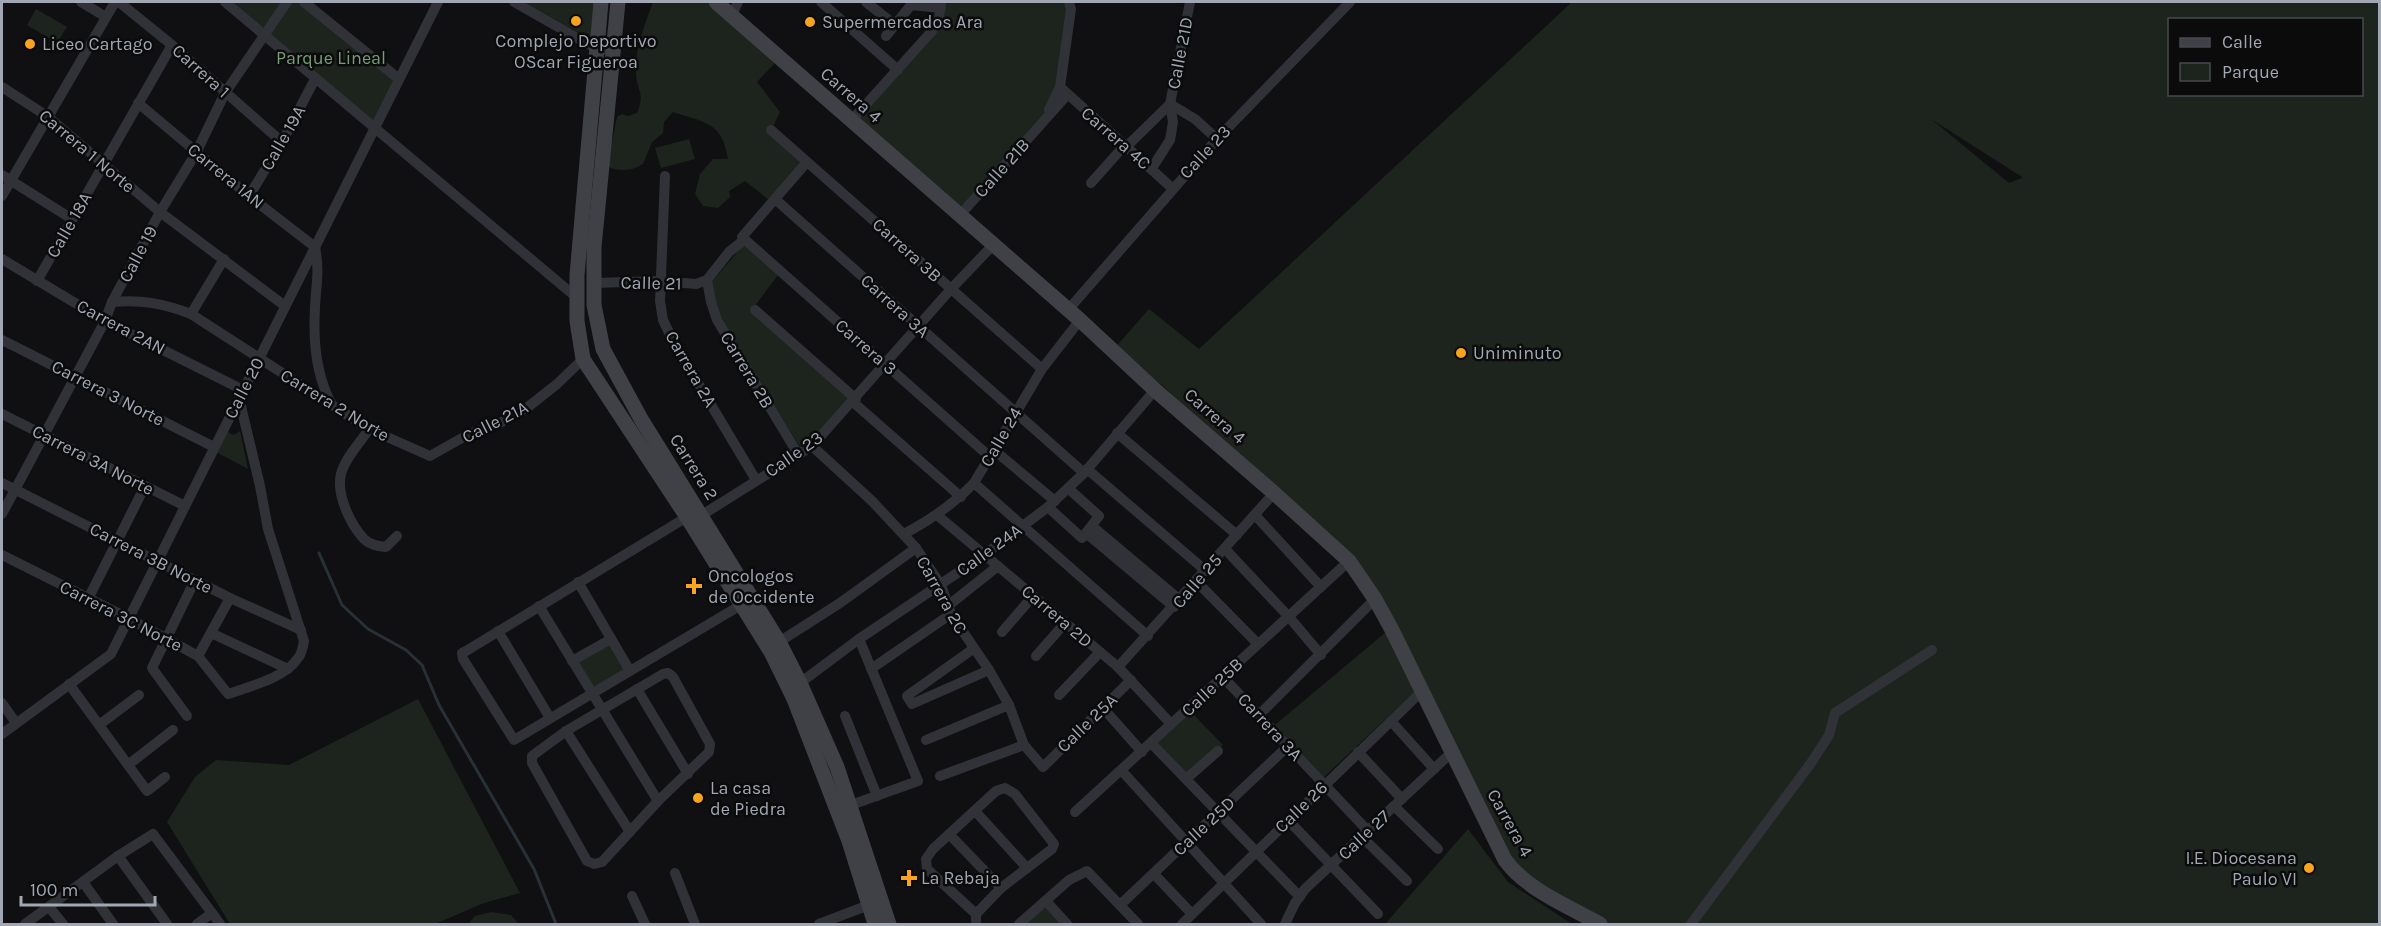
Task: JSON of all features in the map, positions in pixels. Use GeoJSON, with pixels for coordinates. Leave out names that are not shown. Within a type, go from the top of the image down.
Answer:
{"type":"FeatureCollection","features":[{"type":"Feature","properties":{"kind":"main road","name":"Carrera 2"},"geometry":{"type":"LineString","coordinates":[[601,2],[595,48],[576,297],[583,358],[779,642],[817,717],[851,805],[889,924]]}},
{"type":"Feature","properties":{"kind":"main road","name":"Carrera 2"},"geometry":{"type":"LineString","coordinates":[[618,2],[600,173],[594,283],[594,305],[603,349],[741,605],[771,652],[794,699],[849,841],[875,924]]}},
{"type":"Feature","properties":{"kind":"main road","name":"Carrera 4"},"geometry":{"type":"LineString","coordinates":[[716,2],[735,8],[851,121],[1068,309],[1155,390],[1274,493],[1348,561],[1375,599],[1505,860],[1512,870],[1531,885],[1600,924]]}},
{"type":"Feature","properties":{"kind":"street"},"geometry":{"type":"LineString","coordinates":[[81,2],[106,17]]}},
{"type":"Feature","properties":{"kind":"street"},"geometry":{"type":"LineString","coordinates":[[2,196],[6,178],[47,116],[115,2]]}},
{"type":"Feature","properties":{"kind":"street","name":"Carrera 1"},"geometry":{"type":"LineString","coordinates":[[119,2],[172,45],[282,142]]}},
{"type":"Feature","properties":{"kind":"street"},"geometry":{"type":"LineString","coordinates":[[225,2],[576,297]]}},
{"type":"Feature","properties":{"kind":"street","name":"Calle 19"},"geometry":{"type":"LineString","coordinates":[[2,514],[160,212],[196,153],[225,93],[287,2]]}},
{"type":"Feature","properties":{"kind":"street"},"geometry":{"type":"LineString","coordinates":[[304,2],[399,79]]}},
{"type":"Feature","properties":{"kind":"street","name":"Calle 20"},"geometry":{"type":"LineString","coordinates":[[2,734],[111,654],[438,2]]}},
{"type":"Feature","properties":{"kind":"street"},"geometry":{"type":"LineString","coordinates":[[514,2],[595,48],[612,52]]}},
{"type":"Feature","properties":{"kind":"street"},"geometry":{"type":"LineString","coordinates":[[821,2],[898,70]]}},
{"type":"Feature","properties":{"kind":"street"},"geometry":{"type":"LineString","coordinates":[[866,2],[895,26]]}},
{"type":"Feature","properties":{"kind":"street"},"geometry":{"type":"LineString","coordinates":[[1063,91],[1071,9],[1069,2]]}},
{"type":"Feature","properties":{"kind":"street","name":"Calle 21D"},"geometry":{"type":"LineString","coordinates":[[1152,168],[1170,140],[1173,122],[1170,104],[1190,2]]}},
{"type":"Feature","properties":{"kind":"street","name":"Calle 23"},"geometry":{"type":"LineString","coordinates":[[1068,309],[1217,139],[1350,2]]}},
{"type":"Feature","properties":{"kind":"street"},"geometry":{"type":"LineString","coordinates":[[851,121],[932,30],[939,18],[941,5],[911,3],[886,36]]}},
{"type":"Feature","properties":{"kind":"street","name":"Calle 18A"},"geometry":{"type":"LineString","coordinates":[[37,281],[172,45]]}},
{"type":"Feature","properties":{"kind":"street","name":"Calle 19A"},"geometry":{"type":"LineString","coordinates":[[249,196],[282,142],[315,79]]}},
{"type":"Feature","properties":{"kind":"street","name":"Carrera 1 Norte"},"geometry":{"type":"LineString","coordinates":[[2,87],[47,116],[160,212],[285,306]]}},
{"type":"Feature","properties":{"kind":"street","name":"Calle 21B"},"geometry":{"type":"LineString","coordinates":[[960,215],[1044,121],[1063,91]]}},
{"type":"Feature","properties":{"kind":"street","name":"Carrera 4C"},"geometry":{"type":"LineString","coordinates":[[1063,91],[1172,188]]}},
{"type":"Feature","properties":{"kind":"street","name":"Carrera 1AN"},"geometry":{"type":"LineString","coordinates":[[138,103],[196,153],[315,247]]}},
{"type":"Feature","properties":{"kind":"street"},"geometry":{"type":"LineString","coordinates":[[1091,183],[1125,146],[1170,104],[1195,118],[1217,139]]}},
{"type":"Feature","properties":{"kind":"street","name":"Carrera 3B"},"geometry":{"type":"LineString","coordinates":[[771,130],[1042,369]]}},
{"type":"Feature","properties":{"kind":"street"},"geometry":{"type":"LineString","coordinates":[[707,280],[807,162]]}},
{"type":"Feature","properties":{"kind":"street","name":"Carrera 2A"},"geometry":{"type":"LineString","coordinates":[[665,177],[660,281],[661,312],[670,336],[756,480]]}},
{"type":"Feature","properties":{"kind":"street"},"geometry":{"type":"LineString","coordinates":[[6,178],[72,219]]}},
{"type":"Feature","properties":{"kind":"street","name":"Carrera 3A"},"geometry":{"type":"LineString","coordinates":[[775,199],[1015,412]]}},
{"type":"Feature","properties":{"kind":"street","name":"Carrera 3"},"geometry":{"type":"LineString","coordinates":[[743,239],[992,453]]}},
{"type":"Feature","properties":{"kind":"street","name":"Calle 23"},"geometry":{"type":"LineString","coordinates":[[550,718],[514,740],[463,659],[462,653],[578,582],[812,446],[993,244]]}},
{"type":"Feature","properties":{"kind":"street"},"geometry":{"type":"LineString","coordinates":[[315,247],[319,269],[315,308],[315,348],[323,387],[333,407]]}},
{"type":"Feature","properties":{"kind":"street"},"geometry":{"type":"LineString","coordinates":[[192,314],[224,259]]}},
{"type":"Feature","properties":{"kind":"street","name":"Carrera 2AN"},"geometry":{"type":"LineString","coordinates":[[2,260],[105,321],[241,394]]}},
{"type":"Feature","properties":{"kind":"street","name":"Calle 21"},"geometry":{"type":"LineString","coordinates":[[594,283],[660,281],[696,284],[707,280]]}},
{"type":"Feature","properties":{"kind":"street","name":"Carrera 2B"},"geometry":{"type":"LineString","coordinates":[[707,280],[717,320],[798,454]]}},
{"type":"Feature","properties":{"kind":"street","name":"Carrera 2 Norte"},"geometry":{"type":"LineString","coordinates":[[112,302],[159,303],[192,314],[369,429],[430,456]]}},
{"type":"Feature","properties":{"kind":"street"},"geometry":{"type":"LineString","coordinates":[[755,310],[961,497]]}},
{"type":"Feature","properties":{"kind":"street","name":"Calle 24"},"geometry":{"type":"LineString","coordinates":[[904,534],[937,515],[961,497],[974,483],[1042,369],[1080,320]]}},
{"type":"Feature","properties":{"kind":"street","name":"Carrera 3 Norte"},"geometry":{"type":"LineString","coordinates":[[2,340],[214,447]]}},
{"type":"Feature","properties":{"kind":"street","name":"Calle 21A"},"geometry":{"type":"LineString","coordinates":[[430,456],[469,434],[500,423],[528,407],[557,384],[583,358]]}},
{"type":"Feature","properties":{"kind":"street","name":"Calle 24A"},"geometry":{"type":"LineString","coordinates":[[800,683],[859,639],[984,555],[1052,504],[1069,489],[1155,390]]}},
{"type":"Feature","properties":{"kind":"street"},"geometry":{"type":"LineString","coordinates":[[211,633],[288,669],[300,657],[304,640],[268,529],[241,394]]}},
{"type":"Feature","properties":{"kind":"street"},"geometry":{"type":"LineString","coordinates":[[1015,412],[1206,571]]}},
{"type":"Feature","properties":{"kind":"street","name":"Carrera 3A Norte"},"geometry":{"type":"LineString","coordinates":[[2,414],[185,506]]}},
{"type":"Feature","properties":{"kind":"street"},"geometry":{"type":"LineString","coordinates":[[369,429],[346,462],[340,475],[342,503],[364,539],[375,546],[386,547],[397,536]]}},
{"type":"Feature","properties":{"kind":"street"},"geometry":{"type":"LineString","coordinates":[[1117,433],[1237,535]]}},
{"type":"Feature","properties":{"kind":"street","name":"Carrera 2C"},"geometry":{"type":"LineString","coordinates":[[812,446],[872,501],[915,548],[941,585],[950,609],[1009,705],[1024,745],[1043,767]]}},
{"type":"Feature","properties":{"kind":"street"},"geometry":{"type":"LineString","coordinates":[[992,453],[1052,504],[1082,538],[1099,516],[1069,489]]}},
{"type":"Feature","properties":{"kind":"street","name":"Carrera 3B Norte"},"geometry":{"type":"LineString","coordinates":[[2,483],[230,598],[301,630]]}},
{"type":"Feature","properties":{"kind":"street"},"geometry":{"type":"LineString","coordinates":[[974,483],[1148,636]]}},
{"type":"Feature","properties":{"kind":"street"},"geometry":{"type":"LineString","coordinates":[[88,599],[145,486]]}},
{"type":"Feature","properties":{"kind":"street","name":"Calle 25"},"geometry":{"type":"LineString","coordinates":[[1118,667],[1197,582],[1274,493]]}},
{"type":"Feature","properties":{"kind":"street","name":"Carrera 2D"},"geometry":{"type":"LineString","coordinates":[[937,515],[1118,667],[1171,724]]}},
{"type":"Feature","properties":{"kind":"street"},"geometry":{"type":"LineString","coordinates":[[1255,515],[1321,587]]}},
{"type":"Feature","properties":{"kind":"street"},"geometry":{"type":"LineString","coordinates":[[1089,530],[1177,604]]}},
{"type":"Feature","properties":{"kind":"street"},"geometry":{"type":"LineString","coordinates":[[779,642],[840,603],[915,548]]}},
{"type":"Feature","properties":{"kind":"street"},"geometry":{"type":"LineString","coordinates":[[1225,549],[1289,617],[1319,653]]}},
{"type":"Feature","properties":{"kind":"street","name":"Carrera 3C Norte"},"geometry":{"type":"LineString","coordinates":[[2,555],[128,618],[198,657],[228,694],[288,669]]}},
{"type":"Feature","properties":{"kind":"street","name":"Calle 25B"},"geometry":{"type":"LineString","coordinates":[[1075,812],[1348,561]]}},
{"type":"Feature","properties":{"kind":"street"},"geometry":{"type":"LineString","coordinates":[[872,669],[950,609],[998,566]]}},
{"type":"Feature","properties":{"kind":"street"},"geometry":{"type":"LineString","coordinates":[[187,716],[152,668],[195,580]]}},
{"type":"Feature","properties":{"kind":"street"},"geometry":{"type":"LineString","coordinates":[[578,582],[630,671]]}},
{"type":"Feature","properties":{"kind":"street"},"geometry":{"type":"LineString","coordinates":[[1197,582],[1257,644]]}},
{"type":"Feature","properties":{"kind":"street"},"geometry":{"type":"LineString","coordinates":[[1002,632],[1033,596]]}},
{"type":"Feature","properties":{"kind":"street"},"geometry":{"type":"LineString","coordinates":[[198,657],[230,598]]}},
{"type":"Feature","properties":{"kind":"street"},"geometry":{"type":"LineString","coordinates":[[1256,713],[1375,599]]}},
{"type":"Feature","properties":{"kind":"street"},"geometry":{"type":"LineString","coordinates":[[498,631],[550,718],[741,605]]}},
{"type":"Feature","properties":{"kind":"street"},"geometry":{"type":"LineString","coordinates":[[539,606],[658,801]]}},
{"type":"Feature","properties":{"kind":"street"},"geometry":{"type":"LineString","coordinates":[[1036,656],[1065,623]]}},
{"type":"Feature","properties":{"kind":"street"},"geometry":{"type":"LineString","coordinates":[[572,661],[611,639]]}},
{"type":"Feature","properties":{"kind":"street"},"geometry":{"type":"LineString","coordinates":[[851,805],[918,781],[859,639]]}},
{"type":"Feature","properties":{"kind":"street"},"geometry":{"type":"LineString","coordinates":[[973,649],[907,696],[912,704],[989,670]]}},
{"type":"Feature","properties":{"kind":"street"},"geometry":{"type":"LineString","coordinates":[[1691,924],[1811,763],[1829,735],[1835,713],[1932,650]]}},
{"type":"Feature","properties":{"kind":"street"},"geometry":{"type":"LineString","coordinates":[[1059,695],[1100,652]]}},
{"type":"Feature","properties":{"kind":"street"},"geometry":{"type":"LineString","coordinates":[[668,673],[673,677],[711,749],[658,801],[602,862],[594,864],[587,861],[532,763],[532,756],[566,731],[638,689],[663,674],[668,673]]}},
{"type":"Feature","properties":{"kind":"street","name":"Carrera 3A"},"geometry":{"type":"LineString","coordinates":[[1222,676],[1325,784],[1407,881]]}},
{"type":"Feature","properties":{"kind":"street","name":"Calle 25A"},"geometry":{"type":"LineString","coordinates":[[1043,767],[1131,680]]}},
{"type":"Feature","properties":{"kind":"street"},"geometry":{"type":"LineString","coordinates":[[69,684],[147,791],[165,777]]}},
{"type":"Feature","properties":{"kind":"street"},"geometry":{"type":"LineString","coordinates":[[638,689],[688,774]]}},
{"type":"Feature","properties":{"kind":"street","name":"Calle 26"},"geometry":{"type":"LineString","coordinates":[[1190,920],[1222,883],[1421,692]]}},
{"type":"Feature","properties":{"kind":"street"},"geometry":{"type":"LineString","coordinates":[[99,725],[139,695]]}},
{"type":"Feature","properties":{"kind":"street"},"geometry":{"type":"LineString","coordinates":[[2,703],[16,723]]}},
{"type":"Feature","properties":{"kind":"street"},"geometry":{"type":"LineString","coordinates":[[926,740],[1009,705]]}},
{"type":"Feature","properties":{"kind":"street"},"geometry":{"type":"LineString","coordinates":[[1102,708],[1142,752]]}},
{"type":"Feature","properties":{"kind":"street"},"geometry":{"type":"LineString","coordinates":[[845,716],[877,796]]}},
{"type":"Feature","properties":{"kind":"street"},"geometry":{"type":"LineString","coordinates":[[1391,721],[1434,769]]}},
{"type":"Feature","properties":{"kind":"street"},"geometry":{"type":"LineString","coordinates":[[128,765],[173,730]]}},
{"type":"Feature","properties":{"kind":"street"},"geometry":{"type":"LineString","coordinates":[[566,731],[630,832]]}},
{"type":"Feature","properties":{"kind":"street"},"geometry":{"type":"LineString","coordinates":[[1151,743],[1300,897]]}},
{"type":"Feature","properties":{"kind":"street"},"geometry":{"type":"LineString","coordinates":[[940,776],[1024,745]]}},
{"type":"Feature","properties":{"kind":"street","name":"Calle 25D"},"geometry":{"type":"LineString","coordinates":[[1120,905],[1288,746]]}},
{"type":"Feature","properties":{"kind":"street"},"geometry":{"type":"LineString","coordinates":[[1186,780],[1218,751]]}},
{"type":"Feature","properties":{"kind":"street"},"geometry":{"type":"LineString","coordinates":[[1358,752],[1438,849]]}},
{"type":"Feature","properties":{"kind":"street","name":"Calle 27"},"geometry":{"type":"LineString","coordinates":[[1285,924],[1300,897],[1451,753]]}},
{"type":"Feature","properties":{"kind":"street"},"geometry":{"type":"LineString","coordinates":[[1122,771],[1261,924]]}},
{"type":"Feature","properties":{"kind":"street"},"geometry":{"type":"LineString","coordinates":[[1005,788],[1015,794],[1054,844],[1052,849],[1001,888],[976,919],[927,869],[926,860],[933,849],[975,811],[996,791],[1005,788]]}},
{"type":"Feature","properties":{"kind":"street"},"geometry":{"type":"LineString","coordinates":[[975,811],[1027,868]]}},
{"type":"Feature","properties":{"kind":"street"},"geometry":{"type":"LineString","coordinates":[[1288,820],[1378,914]]}},
{"type":"Feature","properties":{"kind":"street"},"geometry":{"type":"LineString","coordinates":[[25,924],[118,856],[153,834],[220,924]]}},
{"type":"Feature","properties":{"kind":"street"},"geometry":{"type":"LineString","coordinates":[[949,834],[1001,888]]}},
{"type":"Feature","properties":{"kind":"street"},"geometry":{"type":"LineString","coordinates":[[118,856],[167,924]]}},
{"type":"Feature","properties":{"kind":"street"},"geometry":{"type":"LineString","coordinates":[[1019,924],[1069,880],[1087,871],[1138,924]]}},
{"type":"Feature","properties":{"kind":"street"},"geometry":{"type":"LineString","coordinates":[[675,873],[695,924]]}},
{"type":"Feature","properties":{"kind":"street"},"geometry":{"type":"LineString","coordinates":[[1154,874],[1190,920]]}},
{"type":"Feature","properties":{"kind":"street"},"geometry":{"type":"LineString","coordinates":[[83,882],[113,924]]}},
{"type":"Feature","properties":{"kind":"street"},"geometry":{"type":"LineString","coordinates":[[633,896],[645,924]]}},
{"type":"Feature","properties":{"kind":"street"},"geometry":{"type":"LineString","coordinates":[[1046,901],[1067,924]]}},
{"type":"Feature","properties":{"kind":"street"},"geometry":{"type":"LineString","coordinates":[[819,924],[842,920],[869,905]]}},
{"type":"Feature","properties":{"kind":"street"},"geometry":{"type":"LineString","coordinates":[[49,907],[63,924]]}},
{"type":"Feature","properties":{"kind":"street"},"geometry":{"type":"LineString","coordinates":[[197,924],[212,913]]}},
{"type":"Feature","properties":{"kind":"green space","name":"Parque Lineal"},"geometry":{"type":"Polygon","coordinates":[[[225,2],[304,2],[399,79],[375,126],[225,2]]]}},
{"type":"Feature","properties":{"kind":"green space","name":"Complejo Deportivo OScar Figueroa"},"geometry":{"type":"Polygon","coordinates":[[[524,2],[596,2],[592,40],[524,2]]]}},
{"type":"Feature","properties":{"kind":"green space"},"geometry":{"type":"Polygon","coordinates":[[[653,2],[707,2],[777,61],[757,82],[780,112],[770,132],[804,163],[769,200],[745,181],[729,191],[730,197],[718,208],[703,206],[695,194],[700,174],[713,159],[728,159],[725,147],[722,138],[711,126],[673,112],[664,122],[663,133],[652,142],[643,164],[625,170],[607,166],[617,117],[622,114],[628,116],[637,113],[640,106],[641,95],[636,78],[637,54],[653,2]]]}},
{"type":"Feature","properties":{"kind":"green space"},"geometry":{"type":"Polygon","coordinates":[[[941,2],[1069,2],[1060,87],[1044,121],[960,215],[851,121],[932,31],[941,2]]]}},
{"type":"Feature","properties":{"kind":"green space"},"geometry":{"type":"Polygon","coordinates":[[[1572,2],[2379,2],[2379,924],[1600,924],[1505,860],[1375,599],[1274,493],[1161,384],[1156,388],[1113,350],[1149,309],[1199,349],[1572,2]],[[1931,119],[2009,183],[2022,177],[1931,119]]]}},
{"type":"Feature","properties":{"kind":"green space"},"geometry":{"type":"Polygon","coordinates":[[[36,9],[67,27],[57,43],[27,25],[36,9]]]}},
{"type":"Feature","properties":{"kind":"green space"},"geometry":{"type":"Polygon","coordinates":[[[689,139],[695,159],[661,168],[655,148],[689,139]]]}},
{"type":"Feature","properties":{"kind":"green space"},"geometry":{"type":"Polygon","coordinates":[[[744,244],[778,275],[751,311],[850,399],[817,437],[801,448],[730,336],[715,304],[712,282],[744,244]]]}},
{"type":"Feature","properties":{"kind":"green space"},"geometry":{"type":"Polygon","coordinates":[[[227,429],[234,435],[240,431],[248,469],[216,452],[227,429]]]}},
{"type":"Feature","properties":{"kind":"green space"},"geometry":{"type":"Polygon","coordinates":[[[1386,632],[1415,691],[1324,777],[1275,725],[1386,632]]]}},
{"type":"Feature","properties":{"kind":"green space"},"geometry":{"type":"Polygon","coordinates":[[[608,640],[625,670],[592,688],[575,660],[608,640]]]}},
{"type":"Feature","properties":{"kind":"green space"},"geometry":{"type":"Polygon","coordinates":[[[418,699],[520,893],[484,903],[435,924],[230,924],[167,822],[195,777],[216,760],[289,765],[418,699]]]}},
{"type":"Feature","properties":{"kind":"green space"},"geometry":{"type":"Polygon","coordinates":[[[1191,712],[1223,745],[1186,777],[1155,744],[1191,712]]]}},
{"type":"Feature","properties":{"kind":"green space"},"geometry":{"type":"Polygon","coordinates":[[[1468,829],[1508,882],[1572,924],[1385,924],[1468,829]]]}},
{"type":"Feature","properties":{"kind":"green space"},"geometry":{"type":"Polygon","coordinates":[[[1044,905],[1062,924],[1025,924],[1044,905]]]}},
{"type":"Feature","properties":{"kind":"green space"},"geometry":{"type":"Polygon","coordinates":[[[491,912],[511,915],[519,924],[468,924],[475,916],[491,912]]]}},
{"type":"Feature","properties":{"kind":"waterway"},"geometry":{"type":"LineString","coordinates":[[319,553],[342,605],[368,629],[406,650],[422,665],[439,705],[534,869],[556,924]]}},
{"type":"Feature","properties":{"kind":"place","name":"Complejo Deportivo OScar Figueroa"},"geometry":{"type":"Point","coordinates":[576,21]}},
{"type":"Feature","properties":{"kind":"place","name":"Supermercados Ara"},"geometry":{"type":"Point","coordinates":[810,22]}},
{"type":"Feature","properties":{"kind":"place","name":"Liceo Cartago"},"geometry":{"type":"Point","coordinates":[30,44]}},
{"type":"Feature","properties":{"kind":"place","name":"Uniminuto"},"geometry":{"type":"Point","coordinates":[1461,353]}},
{"type":"Feature","properties":{"kind":"place","name":"Oncologos de Occidente"},"geometry":{"type":"Point","coordinates":[694,586]}},
{"type":"Feature","properties":{"kind":"place","name":"La casa de Piedra"},"geometry":{"type":"Point","coordinates":[698,798]}},
{"type":"Feature","properties":{"kind":"place","name":"I.E. Diocesana Paulo VI"},"geometry":{"type":"Point","coordinates":[2309,868]}},
{"type":"Feature","properties":{"kind":"place","name":"La Rebaja"},"geometry":{"type":"Point","coordinates":[909,878]}}]}
